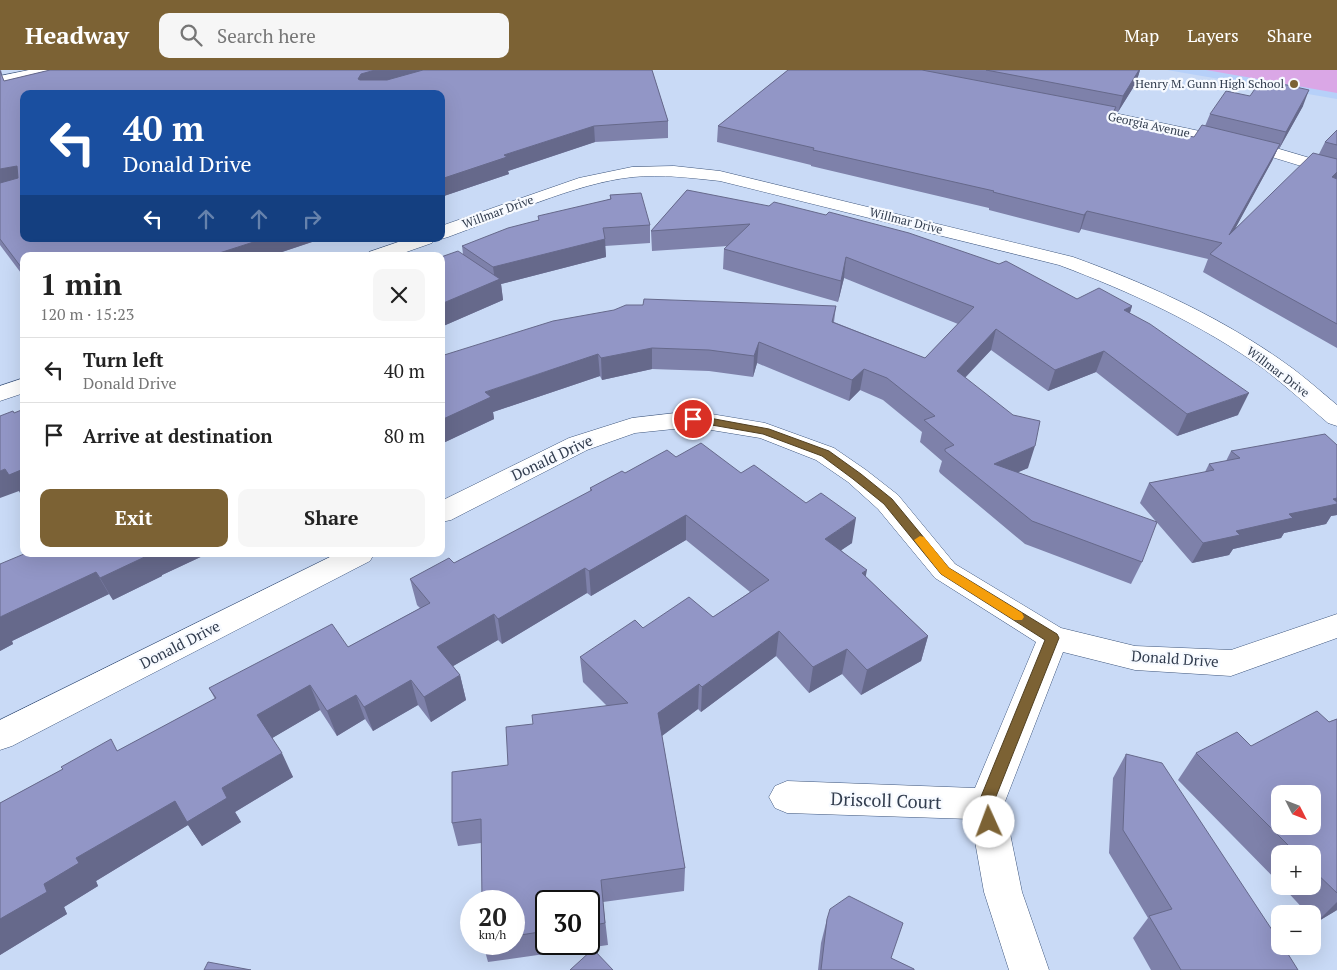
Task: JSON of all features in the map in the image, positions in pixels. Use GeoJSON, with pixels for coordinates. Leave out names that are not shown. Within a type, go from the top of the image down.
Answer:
{"type":"FeatureCollection","features":[{"type":"Feature","properties":{"kind":"street"},"geometry":{"type":"LineString","coordinates":[[0,81],[49,70]]}},
{"type":"Feature","properties":{"kind":"street","name":"Georgia Avenue"},"geometry":{"type":"LineString","coordinates":[[1061,107],[1266,150],[1337,172]]}},
{"type":"Feature","properties":{"kind":"street","name":"Willmar Drive"},"geometry":{"type":"LineString","coordinates":[[445,232],[553,192],[585,182],[632,172],[674,171],[720,176],[1057,259],[1109,276],[1154,295],[1215,327],[1271,364],[1337,418]]}},
{"type":"Feature","properties":{"kind":"street"},"geometry":{"type":"LineString","coordinates":[[387,252],[416,242]]}},
{"type":"Feature","properties":{"kind":"street"},"geometry":{"type":"LineString","coordinates":[[0,394],[20,386]]}},
{"type":"Feature","properties":{"kind":"street","name":"Donald Drive"},"geometry":{"type":"LineString","coordinates":[[445,511],[578,444],[632,426],[693,419],[765,431],[825,454],[857,476],[888,502],[945,571],[1053,638],[1135,658],[1231,663],[1337,626]]}},
{"type":"Feature","properties":{"kind":"street","name":"Donald Drive"},"geometry":{"type":"LineString","coordinates":[[0,736],[354,557]]}},
{"type":"Feature","properties":{"kind":"street"},"geometry":{"type":"LineString","coordinates":[[1029,970],[1003,892],[986,804],[1053,638]]}},
{"type":"Feature","properties":{"kind":"street","name":"Driscoll Court"},"geometry":{"type":"LineString","coordinates":[[787,797],[986,804]]}},
{"type":"Feature","properties":{"kind":"shaded area","name":"Henry M. Gunn High School"},"geometry":{"type":"Polygon","coordinates":[[[1167,70],[1337,70],[1337,99],[1167,70]]]}},
{"type":"Feature","properties":{"kind":"shaded area","name":"Henry M. Gunn High School"},"geometry":{"type":"Polygon","coordinates":[[[1206,70],[1337,70],[1337,93],[1206,70]]]}},
{"type":"Feature","properties":{"kind":"building"},"geometry":{"type":"Polygon","coordinates":[[[50,70],[375,70],[361,74],[358,79],[387,80],[423,70],[652,70],[668,121],[594,126],[504,155],[507,157],[445,178],[445,90],[20,90],[20,242],[254,242],[222,252],[20,252],[20,266],[0,239],[0,183],[18,178],[17,166],[0,169],[0,71],[4,81],[50,70]]]}},
{"type":"Feature","properties":{"kind":"building"},"geometry":{"type":"Polygon","coordinates":[[[788,70],[922,70],[1116,107],[1108,121],[1194,137],[1202,125],[1280,144],[1229,235],[1313,153],[1337,159],[1337,172],[1332,177],[1337,179],[1337,324],[1210,254],[1222,243],[1087,211],[1084,215],[994,191],[813,150],[814,148],[718,126],[788,70]]]}},
{"type":"Feature","properties":{"kind":"building"},"geometry":{"type":"Polygon","coordinates":[[[986,70],[1139,70],[1123,96],[986,70]]]}},
{"type":"Feature","properties":{"kind":"building"},"geometry":{"type":"Polygon","coordinates":[[[1259,83],[1277,86],[1278,83],[1309,90],[1286,132],[1210,114],[1226,91],[1250,96],[1259,83]]]}},
{"type":"Feature","properties":{"kind":"building"},"geometry":{"type":"Polygon","coordinates":[[[1337,130],[1337,145],[1325,142],[1337,130]]]}},
{"type":"Feature","properties":{"kind":"building"},"geometry":{"type":"Polygon","coordinates":[[[687,190],[769,206],[774,202],[826,215],[829,212],[909,233],[999,264],[1006,261],[1077,299],[1099,288],[1132,306],[1124,310],[1150,324],[1249,393],[1187,414],[1104,351],[1055,370],[996,329],[957,371],[1013,415],[1040,421],[1035,446],[994,464],[1157,522],[1142,562],[1032,521],[945,451],[945,449],[954,445],[924,420],[935,416],[887,378],[864,369],[852,380],[759,342],[754,356],[709,350],[652,348],[601,358],[598,354],[485,392],[491,397],[445,418],[445,355],[553,321],[614,310],[626,305],[643,305],[644,299],[836,306],[832,322],[925,358],[974,307],[846,257],[841,281],[724,249],[750,224],[651,231],[687,190]]]}},
{"type":"Feature","properties":{"kind":"building"},"geometry":{"type":"Polygon","coordinates":[[[641,193],[650,225],[603,228],[605,239],[493,267],[462,246],[508,228],[539,220],[538,216],[611,199],[610,195],[641,193]]]}},
{"type":"Feature","properties":{"kind":"building"},"geometry":{"type":"Polygon","coordinates":[[[458,251],[500,279],[445,302],[445,256],[458,251]]]}},
{"type":"Feature","properties":{"kind":"building"},"geometry":{"type":"Polygon","coordinates":[[[13,411],[14,413],[20,411],[20,470],[9,475],[5,469],[0,471],[0,416],[13,411]]]}},
{"type":"Feature","properties":{"kind":"building"},"geometry":{"type":"Polygon","coordinates":[[[1325,434],[1337,445],[1337,498],[1333,499],[1337,504],[1289,514],[1293,518],[1236,531],[1240,535],[1203,543],[1149,483],[1214,470],[1209,464],[1240,458],[1231,451],[1325,434]]]}},
{"type":"Feature","properties":{"kind":"building"},"geometry":{"type":"Polygon","coordinates":[[[701,443],[741,473],[754,465],[806,503],[821,493],[856,518],[825,539],[867,570],[862,573],[928,636],[867,670],[847,649],[813,667],[779,631],[702,687],[699,684],[658,713],[685,868],[601,880],[605,923],[600,924],[600,890],[535,890],[535,933],[525,934],[525,890],[482,890],[481,819],[452,823],[452,772],[508,765],[506,727],[533,724],[532,715],[628,703],[580,657],[635,620],[643,628],[689,597],[713,617],[769,580],[686,515],[589,571],[585,568],[498,619],[494,614],[437,647],[460,675],[424,697],[411,680],[364,707],[356,695],[327,711],[310,685],[257,715],[282,753],[222,788],[227,798],[187,822],[175,801],[76,858],[79,863],[44,884],[47,892],[0,919],[0,803],[63,769],[61,767],[111,739],[117,751],[216,698],[209,688],[332,624],[348,647],[430,603],[410,579],[449,558],[454,563],[592,490],[590,488],[622,471],[625,473],[667,450],[676,457],[701,443]]]}},
{"type":"Feature","properties":{"kind":"building"},"geometry":{"type":"Polygon","coordinates":[[[20,556],[145,557],[100,578],[96,572],[0,617],[0,564],[20,556]]]}},
{"type":"Feature","properties":{"kind":"building"},"geometry":{"type":"Polygon","coordinates":[[[1317,711],[1329,722],[1337,719],[1337,893],[1321,878],[1321,845],[1288,845],[1278,835],[1321,835],[1321,785],[1271,785],[1271,828],[1196,753],[1237,732],[1251,746],[1317,711]]]}},
{"type":"Feature","properties":{"kind":"building"},"geometry":{"type":"Polygon","coordinates":[[[1126,754],[1162,763],[1271,928],[1271,955],[1289,955],[1298,970],[1181,970],[1149,916],[1172,909],[1123,830],[1126,754]]]}},
{"type":"Feature","properties":{"kind":"building"},"geometry":{"type":"Polygon","coordinates":[[[849,896],[903,923],[891,958],[914,970],[821,970],[827,919],[830,909],[849,896]]]}},
{"type":"Feature","properties":{"kind":"building"},"geometry":{"type":"Polygon","coordinates":[[[586,955],[599,955],[613,970],[570,970],[586,955]]]}},
{"type":"Feature","properties":{"kind":"building"},"geometry":{"type":"Polygon","coordinates":[[[208,962],[251,970],[204,970],[208,962]]]}},
{"type":"Feature","properties":{"kind":"slow traffic"},"geometry":{"type":"LineString","coordinates":[[920,540],[945,571],[1018,617]]}},
{"type":"Feature","properties":{"kind":"place","name":"Henry M. Gunn High School"},"geometry":{"type":"Point","coordinates":[1294,84]}},
{"type":"Feature","properties":{"kind":"route"},"geometry":{"type":"LineString","coordinates":[[693,419],[765,431],[825,454],[857,476],[888,502],[945,571],[1053,638],[986,804],[989,822]]}}]}
